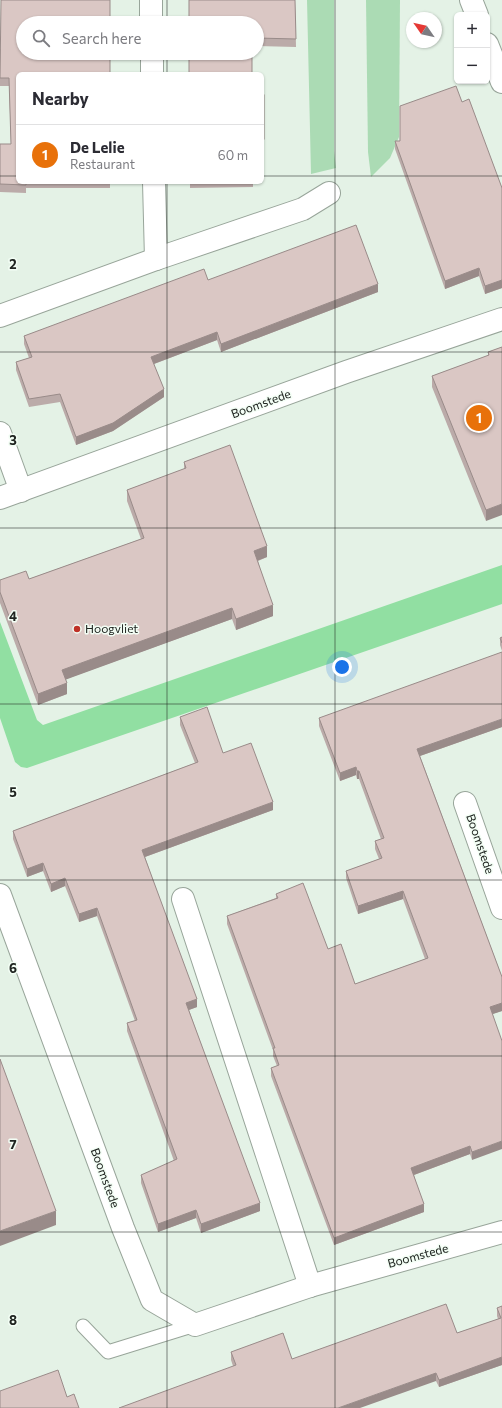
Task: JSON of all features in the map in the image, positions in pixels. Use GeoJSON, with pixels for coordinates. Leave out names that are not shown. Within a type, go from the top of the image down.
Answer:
{"type":"FeatureCollection","features":[{"type":"Feature","properties":{"kind":"street"},"geometry":{"type":"LineString","coordinates":[[151,0],[152,16]]}},
{"type":"Feature","properties":{"kind":"street"},"geometry":{"type":"LineString","coordinates":[[471,0],[476,12]]}},
{"type":"Feature","properties":{"kind":"street"},"geometry":{"type":"LineString","coordinates":[[489,48],[502,82]]}},
{"type":"Feature","properties":{"kind":"street"},"geometry":{"type":"LineString","coordinates":[[152,60],[152,72]]}},
{"type":"Feature","properties":{"kind":"street"},"geometry":{"type":"LineString","coordinates":[[154,184],[156,259]]}},
{"type":"Feature","properties":{"kind":"street"},"geometry":{"type":"LineString","coordinates":[[0,316],[156,259],[303,209],[329,193]]}},
{"type":"Feature","properties":{"kind":"street","name":"Boomstede"},"geometry":{"type":"LineString","coordinates":[[0,498],[346,372],[502,320]]}},
{"type":"Feature","properties":{"kind":"street"},"geometry":{"type":"LineString","coordinates":[[0,432],[21,490]]}},
{"type":"Feature","properties":{"kind":"street","name":"Boomstede"},"geometry":{"type":"LineString","coordinates":[[465,803],[502,908]]}},
{"type":"Feature","properties":{"kind":"street","name":"Boomstede"},"geometry":{"type":"LineString","coordinates":[[0,895],[123,1228],[152,1300],[195,1325],[310,1286],[502,1232]]}},
{"type":"Feature","properties":{"kind":"street"},"geometry":{"type":"LineString","coordinates":[[183,899],[310,1286]]}},
{"type":"Feature","properties":{"kind":"lane"},"geometry":{"type":"LineString","coordinates":[[83,1326],[108,1352],[195,1325]]}},
{"type":"Feature","properties":{"kind":"shaded area"},"geometry":{"type":"Polygon","coordinates":[[[307,0],[334,0],[334,151],[336,168],[311,174],[307,0]]]}},
{"type":"Feature","properties":{"kind":"shaded area"},"geometry":{"type":"Polygon","coordinates":[[[366,0],[400,0],[399,137],[390,158],[371,177],[368,152],[366,0]]]}},
{"type":"Feature","properties":{"kind":"shaded area"},"geometry":{"type":"Polygon","coordinates":[[[502,565],[502,604],[27,768],[21,767],[15,762],[0,718],[0,622],[37,720],[43,725],[502,565]]]}},
{"type":"Feature","properties":{"kind":"building"},"geometry":{"type":"Polygon","coordinates":[[[1,0],[110,0],[110,16],[16,16],[16,60],[110,60],[110,72],[16,72],[16,184],[26,185],[0,184],[0,144],[11,144],[9,78],[0,78],[1,0]]]}},
{"type":"Feature","properties":{"kind":"building"},"geometry":{"type":"Polygon","coordinates":[[[189,0],[295,0],[296,39],[264,38],[264,16],[189,16],[189,0]]]}},
{"type":"Feature","properties":{"kind":"building"},"geometry":{"type":"Polygon","coordinates":[[[189,60],[252,60],[252,72],[189,72],[189,60]]]}},
{"type":"Feature","properties":{"kind":"building"},"geometry":{"type":"Polygon","coordinates":[[[456,86],[462,102],[469,99],[502,188],[502,280],[485,286],[479,268],[445,281],[395,141],[400,141],[400,106],[456,86]]]}},
{"type":"Feature","properties":{"kind":"building"},"geometry":{"type":"Polygon","coordinates":[[[356,225],[378,284],[221,344],[217,332],[151,357],[164,389],[113,423],[76,437],[60,394],[29,399],[16,362],[32,357],[24,336],[204,269],[208,280],[356,225]]]}},
{"type":"Feature","properties":{"kind":"building"},"geometry":{"type":"Polygon","coordinates":[[[502,347],[502,504],[486,510],[432,376],[489,355],[488,352],[502,347]]]}},
{"type":"Feature","properties":{"kind":"building"},"geometry":{"type":"Polygon","coordinates":[[[230,445],[267,546],[254,551],[273,605],[236,619],[232,608],[62,670],[67,683],[38,694],[0,592],[0,580],[26,571],[29,579],[144,538],[127,490],[186,468],[184,462],[230,445]]]}},
{"type":"Feature","properties":{"kind":"building"},"geometry":{"type":"Polygon","coordinates":[[[502,652],[502,719],[417,749],[502,977],[502,1003],[490,1007],[502,1041],[502,1141],[472,1152],[470,1146],[411,1168],[424,1204],[334,1238],[271,1068],[279,1065],[273,1048],[275,1048],[227,916],[278,898],[276,894],[303,883],[328,949],[341,944],[355,984],[428,958],[403,891],[358,906],[346,871],[382,858],[375,841],[384,838],[359,771],[357,771],[356,767],[340,773],[319,718],[502,652]]]}},
{"type":"Feature","properties":{"kind":"building"},"geometry":{"type":"Polygon","coordinates":[[[207,707],[223,753],[251,743],[273,802],[142,850],[197,999],[186,1003],[260,1203],[201,1224],[196,1210],[158,1224],[141,1175],[177,1159],[127,1023],[137,1020],[97,908],[79,914],[65,878],[51,884],[43,863],[27,869],[13,831],[198,762],[180,717],[207,707]]]}},
{"type":"Feature","properties":{"kind":"building"},"geometry":{"type":"Polygon","coordinates":[[[0,1059],[56,1211],[0,1231],[0,1059]]]}},
{"type":"Feature","properties":{"kind":"building"},"geometry":{"type":"Polygon","coordinates":[[[446,1304],[457,1333],[501,1318],[497,1308],[502,1306],[502,1357],[439,1380],[436,1373],[338,1408],[119,1408],[236,1365],[231,1352],[283,1333],[292,1359],[446,1304]]]}},
{"type":"Feature","properties":{"kind":"building"},"geometry":{"type":"Polygon","coordinates":[[[58,1370],[67,1397],[74,1394],[79,1408],[0,1408],[0,1391],[58,1370]]]}},
{"type":"Feature","properties":{"kind":"place","name":"De Lelie"},"geometry":{"type":"Point","coordinates":[479,418]}},
{"type":"Feature","properties":{"kind":"place","name":"Hoogvliet"},"geometry":{"type":"Point","coordinates":[77,629]}}]}
